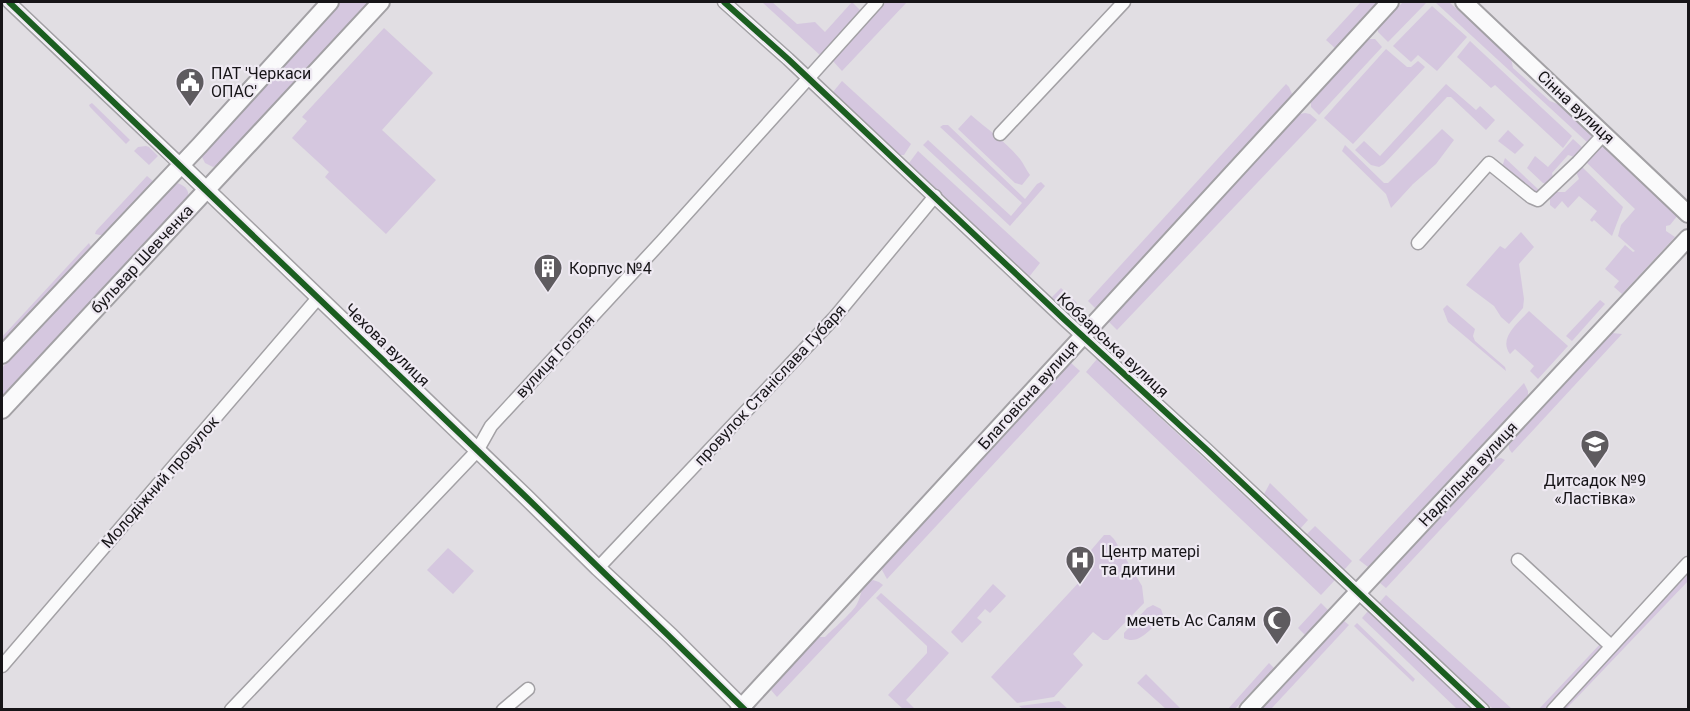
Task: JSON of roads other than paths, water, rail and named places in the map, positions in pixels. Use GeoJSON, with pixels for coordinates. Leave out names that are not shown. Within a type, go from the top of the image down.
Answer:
{"type":"FeatureCollection","features":[{"type":"Feature","properties":{"kind":"main road"},"geometry":{"type":"LineString","coordinates":[[2,355],[330,2]]}},
{"type":"Feature","properties":{"kind":"main road","name":"бульвар Шевченка"},"geometry":{"type":"LineString","coordinates":[[2,410],[381,2]]}},
{"type":"Feature","properties":{"kind":"main road","name":"Благовісна вулиця"},"geometry":{"type":"LineString","coordinates":[[742,708],[1390,2]]}},
{"type":"Feature","properties":{"kind":"main road","name":"Сінна вулиця"},"geometry":{"type":"LineString","coordinates":[[1464,2],[1689,214]]}},
{"type":"Feature","properties":{"kind":"main road","name":"Надпільна вулиця"},"geometry":{"type":"LineString","coordinates":[[1248,710],[1689,238]]}},
{"type":"Feature","properties":{"kind":"street","name":"Чехова вулиця"},"geometry":{"type":"LineString","coordinates":[[9,2],[671,636],[742,708]]}},
{"type":"Feature","properties":{"kind":"street","name":"Кобзарська вулиця"},"geometry":{"type":"LineString","coordinates":[[724,2],[1359,591],[1483,710]]}},
{"type":"Feature","properties":{"kind":"street","name":"вулиця Гоголя"},"geometry":{"type":"LineString","coordinates":[[231,710],[477,451],[491,426],[662,241],[877,2]]}},
{"type":"Feature","properties":{"kind":"street"},"geometry":{"type":"LineString","coordinates":[[1000,134],[1124,2]]}},
{"type":"Feature","properties":{"kind":"street"},"geometry":{"type":"LineString","coordinates":[[1418,243],[1489,163],[1538,200],[1604,134]]}},
{"type":"Feature","properties":{"kind":"street","name":"провулок Станіслава Губаря"},"geometry":{"type":"LineString","coordinates":[[598,568],[834,318],[935,196]]}},
{"type":"Feature","properties":{"kind":"street","name":"Молодіжний провулок"},"geometry":{"type":"LineString","coordinates":[[2,666],[318,298]]}},
{"type":"Feature","properties":{"kind":"street"},"geometry":{"type":"LineString","coordinates":[[1518,560],[1611,646]]}},
{"type":"Feature","properties":{"kind":"street"},"geometry":{"type":"LineString","coordinates":[[1552,710],[1689,563]]}},
{"type":"Feature","properties":{"kind":"street"},"geometry":{"type":"LineString","coordinates":[[503,710],[528,689]]}},
{"type":"Feature","properties":{"kind":"place","name":"ПАТ 'Черкаси ОПАС'"},"geometry":{"type":"Point","coordinates":[190,108]}},
{"type":"Feature","properties":{"kind":"place","name":"Корпус №4"},"geometry":{"type":"Point","coordinates":[548,294]}},
{"type":"Feature","properties":{"kind":"place","name":"Дитсадок №9 «Ластівка»"},"geometry":{"type":"Point","coordinates":[1595,470]}},
{"type":"Feature","properties":{"kind":"place","name":"Центр матері та дитини"},"geometry":{"type":"Point","coordinates":[1080,586]}},
{"type":"Feature","properties":{"kind":"place","name":"мечеть Ас Салям"},"geometry":{"type":"Point","coordinates":[1277,646]}}]}
